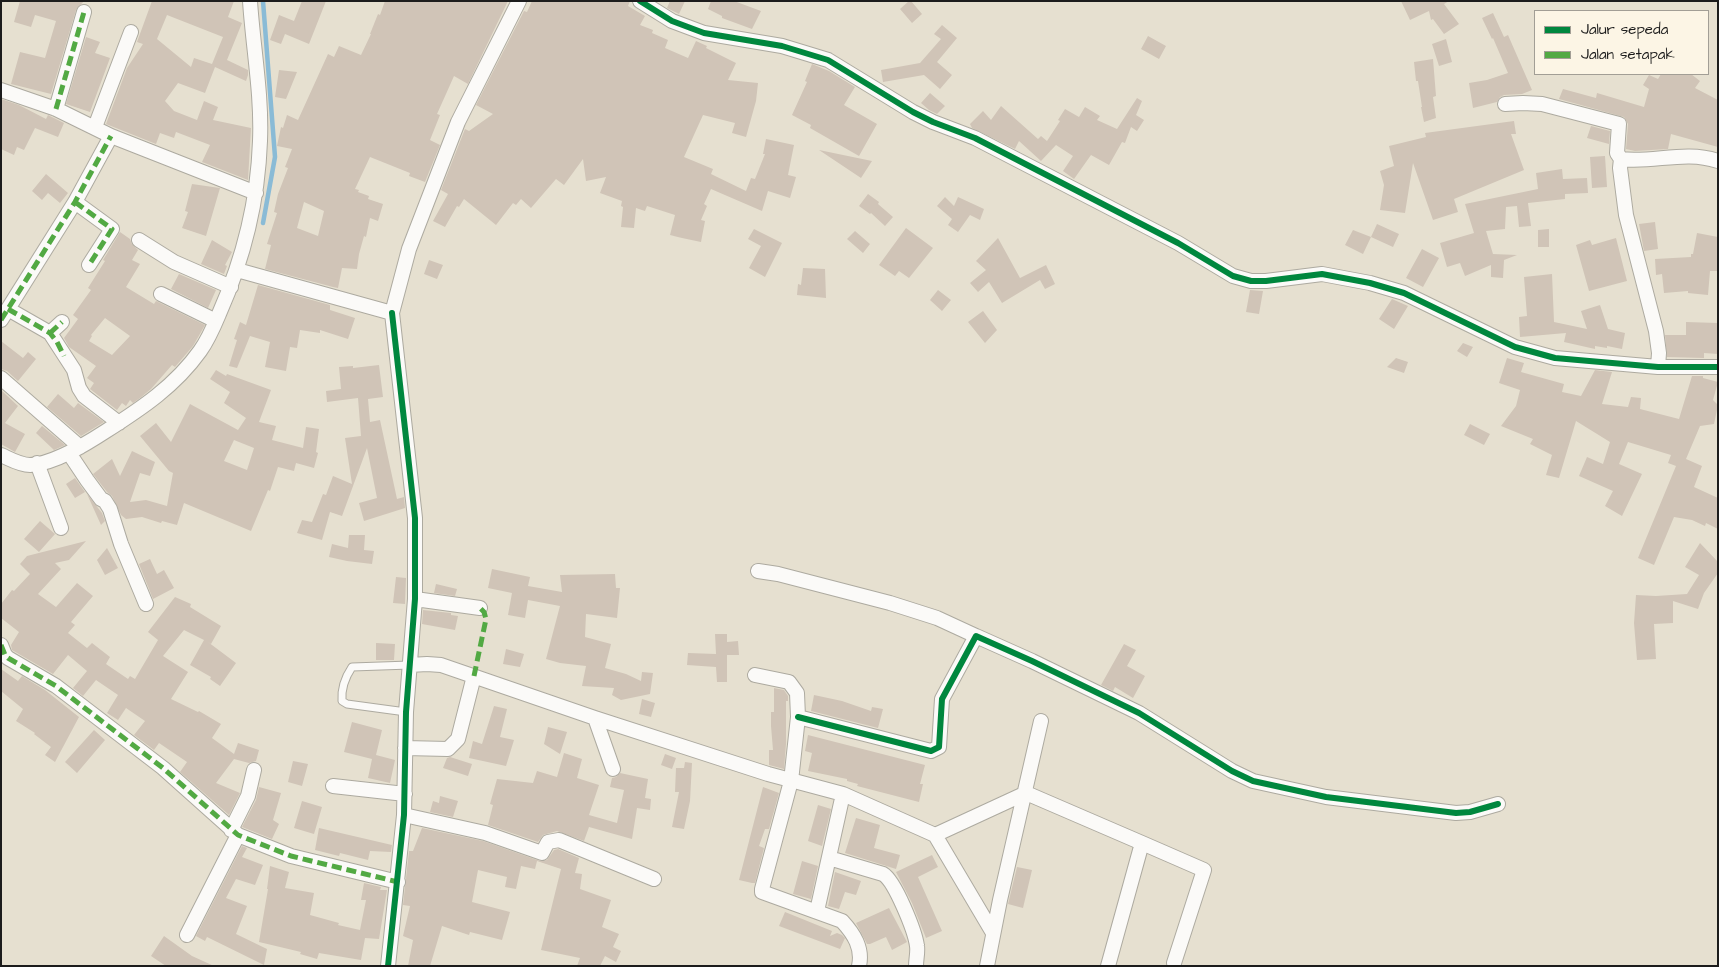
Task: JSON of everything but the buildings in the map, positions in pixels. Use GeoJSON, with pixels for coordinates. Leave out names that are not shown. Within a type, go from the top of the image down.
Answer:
{"type":"FeatureCollection","features":[{"type":"Feature","properties":{"kind":"street"},"geometry":{"type":"LineString","coordinates":[[1,455],[30,465],[74,456],[154,400],[201,350],[231,287],[245,272],[256,193],[260,140],[259,100],[250,1]]}},
{"type":"Feature","properties":{"kind":"street"},"geometry":{"type":"LineString","coordinates":[[388,966],[404,815],[406,712],[415,599],[415,518],[392,312],[409,249],[458,122],[519,1]]}},
{"type":"Feature","properties":{"kind":"street"},"geometry":{"type":"LineString","coordinates":[[640,1],[672,21],[704,32],[782,46],[828,60],[913,112],[975,138],[1178,243],[1233,276],[1251,281],[1266,281],[1322,274],[1370,283],[1404,294],[1515,347],[1555,358],[1658,367],[1718,367]]}},
{"type":"Feature","properties":{"kind":"street"},"geometry":{"type":"LineString","coordinates":[[56,109],[84,12]]}},
{"type":"Feature","properties":{"kind":"street"},"geometry":{"type":"LineString","coordinates":[[95,127],[131,32]]}},
{"type":"Feature","properties":{"kind":"street"},"geometry":{"type":"LineString","coordinates":[[1,90],[56,109],[111,136],[256,193]]}},
{"type":"Feature","properties":{"kind":"street"},"geometry":{"type":"LineString","coordinates":[[1505,104],[1542,104],[1618,123],[1617,153],[1620,159],[1626,215],[1656,331],[1659,353],[1658,367]]}},
{"type":"Feature","properties":{"kind":"street"},"geometry":{"type":"LineString","coordinates":[[111,136],[74,202],[5,315],[50,333],[74,370],[79,388],[84,396],[119,423]]}},
{"type":"Feature","properties":{"kind":"street"},"geometry":{"type":"LineString","coordinates":[[1620,159],[1644,160],[1657,157],[1692,156],[1718,161]]}},
{"type":"Feature","properties":{"kind":"street"},"geometry":{"type":"LineString","coordinates":[[74,202],[112,229],[89,265]]}},
{"type":"Feature","properties":{"kind":"street"},"geometry":{"type":"LineString","coordinates":[[139,240],[174,262],[231,287]]}},
{"type":"Feature","properties":{"kind":"street"},"geometry":{"type":"LineString","coordinates":[[245,272],[392,312]]}},
{"type":"Feature","properties":{"kind":"street"},"geometry":{"type":"LineString","coordinates":[[161,294],[216,321]]}},
{"type":"Feature","properties":{"kind":"street"},"geometry":{"type":"LineString","coordinates":[[50,333],[62,322]]}},
{"type":"Feature","properties":{"kind":"street"},"geometry":{"type":"LineString","coordinates":[[1,378],[74,456],[110,509],[146,604]]}},
{"type":"Feature","properties":{"kind":"street"},"geometry":{"type":"LineString","coordinates":[[37,463],[61,528]]}},
{"type":"Feature","properties":{"kind":"street"},"geometry":{"type":"LineString","coordinates":[[758,571],[778,574],[937,618],[1032,660],[1139,713],[1232,771],[1253,781],[1335,798],[1456,813],[1470,812],[1498,804]]}},
{"type":"Feature","properties":{"kind":"street"},"geometry":{"type":"LineString","coordinates":[[415,599],[480,608]]}},
{"type":"Feature","properties":{"kind":"street"},"geometry":{"type":"LineString","coordinates":[[798,717],[932,751],[935,750],[940,747],[942,699],[976,636]]}},
{"type":"Feature","properties":{"kind":"street"},"geometry":{"type":"LineString","coordinates":[[1,645],[8,658],[56,686],[163,768],[235,832],[291,856],[398,882]]}},
{"type":"Feature","properties":{"kind":"street"},"geometry":{"type":"LineString","coordinates":[[410,665],[441,665],[595,718],[791,781],[844,794],[935,835],[993,933]]}},
{"type":"Feature","properties":{"kind":"street"},"geometry":{"type":"LineString","coordinates":[[755,675],[789,682],[797,693],[798,717],[791,781],[762,889],[764,894],[842,921],[858,943],[861,959],[859,966]]}},
{"type":"Feature","properties":{"kind":"street"},"geometry":{"type":"LineString","coordinates":[[405,748],[448,749],[453,745],[458,739],[474,676]]}},
{"type":"Feature","properties":{"kind":"street"},"geometry":{"type":"LineString","coordinates":[[595,718],[613,769]]}},
{"type":"Feature","properties":{"kind":"street"},"geometry":{"type":"LineString","coordinates":[[987,966],[1041,721]]}},
{"type":"Feature","properties":{"kind":"street"},"geometry":{"type":"LineString","coordinates":[[187,935],[235,832],[248,796],[254,770]]}},
{"type":"Feature","properties":{"kind":"street"},"geometry":{"type":"LineString","coordinates":[[332,786],[405,794]]}},
{"type":"Feature","properties":{"kind":"street"},"geometry":{"type":"LineString","coordinates":[[935,835],[1026,793],[1204,870],[1174,963]]}},
{"type":"Feature","properties":{"kind":"street"},"geometry":{"type":"LineString","coordinates":[[817,912],[844,794]]}},
{"type":"Feature","properties":{"kind":"street"},"geometry":{"type":"LineString","coordinates":[[404,815],[485,833],[542,853],[548,842],[559,840],[654,878]]}},
{"type":"Feature","properties":{"kind":"street"},"geometry":{"type":"LineString","coordinates":[[1108,966],[1142,843]]}},
{"type":"Feature","properties":{"kind":"street"},"geometry":{"type":"LineString","coordinates":[[829,858],[883,874],[890,879],[916,937],[916,966]]}},
{"type":"Feature","properties":{"kind":"lane"},"geometry":{"type":"LineString","coordinates":[[406,712],[347,704],[342,701],[342,696],[347,674],[352,667],[410,665]]}},
{"type":"Feature","properties":{"kind":"waterway"},"geometry":{"type":"LineString","coordinates":[[263,1],[275,157],[263,223]]}},
{"type":"Feature","properties":{"kind":"marked path"},"geometry":{"type":"LineString","coordinates":[[56,109],[84,12]]}},
{"type":"Feature","properties":{"kind":"marked path"},"geometry":{"type":"LineString","coordinates":[[1,320],[75,202],[111,136]]}},
{"type":"Feature","properties":{"kind":"marked path"},"geometry":{"type":"LineString","coordinates":[[75,202],[112,229],[89,265]]}},
{"type":"Feature","properties":{"kind":"marked path"},"geometry":{"type":"LineString","coordinates":[[8,309],[50,333],[64,356]]}},
{"type":"Feature","properties":{"kind":"marked path"},"geometry":{"type":"LineString","coordinates":[[50,333],[62,322]]}},
{"type":"Feature","properties":{"kind":"marked path"},"geometry":{"type":"LineString","coordinates":[[474,676],[486,619],[484,612],[480,608]]}},
{"type":"Feature","properties":{"kind":"marked path"},"geometry":{"type":"LineString","coordinates":[[1,645],[8,658],[56,686],[163,768],[238,835],[291,856],[398,882]]}},
{"type":"Feature","properties":{"kind":"cycle path"},"geometry":{"type":"LineString","coordinates":[[640,1],[672,21],[704,33],[782,46],[828,60],[913,112],[975,138],[1178,243],[1233,276],[1251,281],[1266,281],[1322,274],[1370,283],[1404,293],[1515,347],[1555,358],[1658,367],[1718,367]]}},
{"type":"Feature","properties":{"kind":"cycle path"},"geometry":{"type":"LineString","coordinates":[[388,966],[404,815],[406,712],[415,599],[415,518],[392,313]]}},
{"type":"Feature","properties":{"kind":"cycle path"},"geometry":{"type":"LineString","coordinates":[[798,717],[931,751],[939,747],[942,699],[976,636],[1139,713],[1232,771],[1253,781],[1326,797],[1456,813],[1470,812],[1498,804]]}}]}
